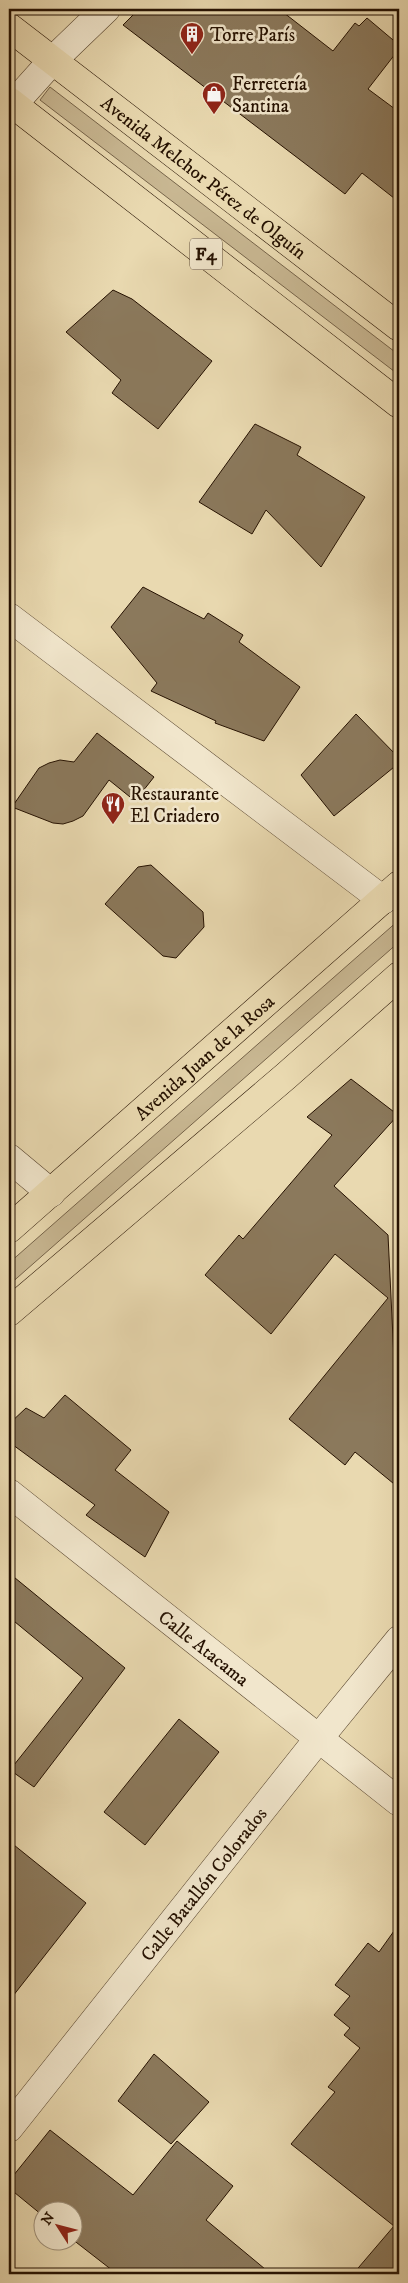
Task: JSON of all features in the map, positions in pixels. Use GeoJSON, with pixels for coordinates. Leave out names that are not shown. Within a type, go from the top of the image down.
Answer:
{"type":"FeatureCollection","features":[{"type":"Feature","properties":{"kind":"main road","name":"Avenida Melchor Pérez de Olguín"},"geometry":{"type":"LineString","coordinates":[[9,27],[399,327]]}},
{"type":"Feature","properties":{"kind":"main road","name":"F4"},"geometry":{"type":"LineString","coordinates":[[10,104],[399,404]]}},
{"type":"Feature","properties":{"kind":"main road","name":"Avenida Juan de la Rosa"},"geometry":{"type":"LineString","coordinates":[[9,1229],[391,893]]}},
{"type":"Feature","properties":{"kind":"main road"},"geometry":{"type":"LineString","coordinates":[[9,1312],[286,1076],[399,976]]}},
{"type":"Feature","properties":{"kind":"street"},"geometry":{"type":"LineString","coordinates":[[10,104],[106,9]]}},
{"type":"Feature","properties":{"kind":"street"},"geometry":{"type":"LineString","coordinates":[[9,617],[391,893]]}},
{"type":"Feature","properties":{"kind":"street"},"geometry":{"type":"LineString","coordinates":[[9,1158],[50,1193]]}},
{"type":"Feature","properties":{"kind":"street","name":"Calle Atacama"},"geometry":{"type":"LineString","coordinates":[[9,1493],[399,1802]]}},
{"type":"Feature","properties":{"kind":"street","name":"Calle Batallón Colorados"},"geometry":{"type":"LineString","coordinates":[[9,2128],[399,1640]]}},
{"type":"Feature","properties":{"kind":"shaded area"},"geometry":{"type":"Polygon","coordinates":[[[50,87],[399,355],[399,375],[40,100],[50,87]]]}},
{"type":"Feature","properties":{"kind":"shaded area"},"geometry":{"type":"Polygon","coordinates":[[[399,920],[399,942],[9,1285],[9,1263],[399,920]]]}},
{"type":"Feature","properties":{"kind":"building"},"geometry":{"type":"Polygon","coordinates":[[[139,9],[279,9],[333,51],[355,23],[359,26],[367,18],[399,45],[399,49],[368,89],[399,112],[399,202],[362,173],[345,194],[123,25],[139,9]]]}},
{"type":"Feature","properties":{"kind":"building"},"geometry":{"type":"Polygon","coordinates":[[[113,290],[132,299],[212,361],[158,429],[112,393],[121,380],[66,332],[113,290]]]}},
{"type":"Feature","properties":{"kind":"building"},"geometry":{"type":"Polygon","coordinates":[[[255,424],[301,447],[297,455],[365,497],[321,567],[266,510],[252,534],[199,502],[255,424]]]}},
{"type":"Feature","properties":{"kind":"building"},"geometry":{"type":"Polygon","coordinates":[[[143,587],[204,619],[208,613],[243,635],[239,642],[300,687],[264,741],[215,723],[216,721],[151,691],[157,683],[111,627],[143,587]]]}},
{"type":"Feature","properties":{"kind":"building"},"geometry":{"type":"Polygon","coordinates":[[[356,714],[399,758],[399,763],[334,816],[301,775],[356,714]]]}},
{"type":"Feature","properties":{"kind":"building"},"geometry":{"type":"Polygon","coordinates":[[[97,733],[154,777],[135,801],[109,780],[83,816],[63,824],[53,823],[12,807],[39,768],[60,760],[74,762],[97,733]]]}},
{"type":"Feature","properties":{"kind":"building"},"geometry":{"type":"Polygon","coordinates":[[[151,865],[203,912],[204,927],[176,958],[163,956],[105,904],[138,867],[151,865]]]}},
{"type":"Feature","properties":{"kind":"building"},"geometry":{"type":"Polygon","coordinates":[[[351,1079],[398,1115],[334,1186],[388,1235],[394,1359],[399,1363],[399,1488],[355,1452],[345,1465],[289,1419],[388,1298],[335,1254],[271,1334],[205,1275],[239,1235],[243,1239],[332,1135],[307,1117],[351,1079]]]}},
{"type":"Feature","properties":{"kind":"building"},"geometry":{"type":"Polygon","coordinates":[[[65,1395],[131,1450],[115,1470],[169,1512],[145,1557],[86,1515],[95,1505],[9,1442],[9,1424],[26,1408],[44,1418],[65,1395]]]}},
{"type":"Feature","properties":{"kind":"building"},"geometry":{"type":"Polygon","coordinates":[[[9,1573],[125,1668],[34,1787],[10,1770],[83,1678],[9,1617],[9,1573]]]}},
{"type":"Feature","properties":{"kind":"building"},"geometry":{"type":"Polygon","coordinates":[[[179,1719],[219,1752],[145,1845],[104,1812],[179,1719]]]}},
{"type":"Feature","properties":{"kind":"building"},"geometry":{"type":"Polygon","coordinates":[[[9,1841],[86,1903],[9,2001],[9,1841]]]}},
{"type":"Feature","properties":{"kind":"building"},"geometry":{"type":"Polygon","coordinates":[[[399,1924],[399,2274],[353,2274],[394,2226],[291,2144],[335,2092],[328,2087],[360,2048],[344,2035],[350,2028],[334,2015],[350,1996],[335,1985],[368,1943],[379,1952],[399,1924]]]}},
{"type":"Feature","properties":{"kind":"building"},"geometry":{"type":"Polygon","coordinates":[[[154,2054],[209,2102],[171,2144],[118,2101],[154,2054]]]}},
{"type":"Feature","properties":{"kind":"building"},"geometry":{"type":"Polygon","coordinates":[[[50,2130],[133,2195],[177,2141],[233,2186],[206,2220],[271,2274],[117,2274],[82,2247],[82,2200],[32,2200],[32,2207],[9,2188],[9,2181],[50,2130]]]}},
{"type":"Feature","properties":{"kind":"place","name":"Torre París"},"geometry":{"type":"Point","coordinates":[192,55]}},
{"type":"Feature","properties":{"kind":"place","name":"Ferretería Santina"},"geometry":{"type":"Point","coordinates":[214,115]}},
{"type":"Feature","properties":{"kind":"place","name":"Restaurante El Criadero"},"geometry":{"type":"Point","coordinates":[113,825]}}]}
